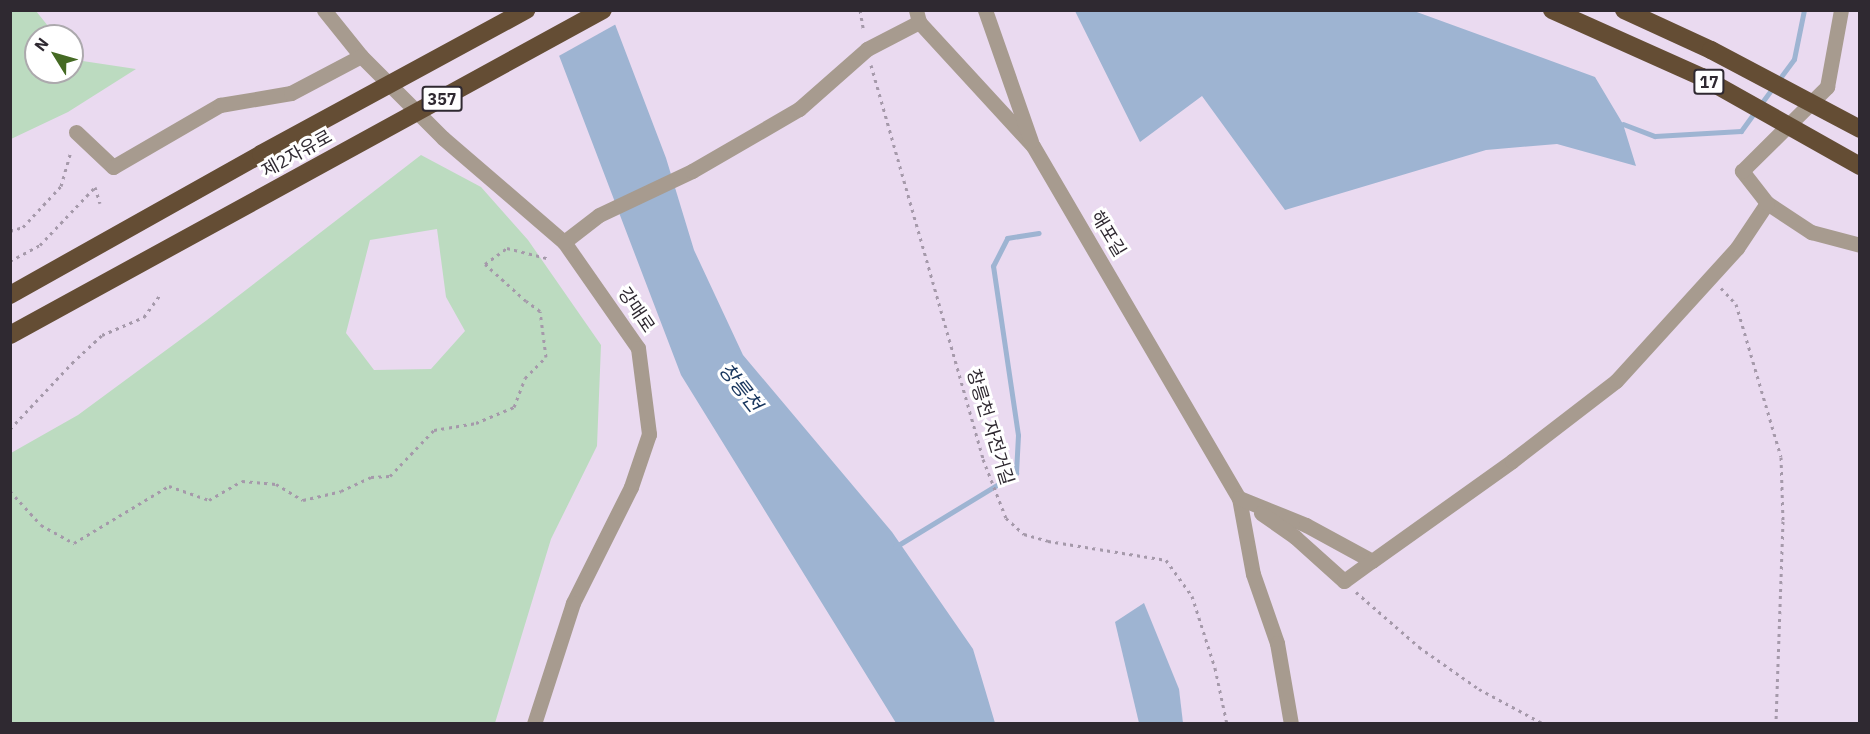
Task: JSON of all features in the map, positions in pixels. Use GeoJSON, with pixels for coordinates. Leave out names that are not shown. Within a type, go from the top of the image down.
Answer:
{"type":"FeatureCollection","features":[{"type":"Feature","properties":{"kind":"highway","name":"제2자유로"},"geometry":{"type":"LineString","coordinates":[[10,296],[261,154],[526,10]]}},
{"type":"Feature","properties":{"kind":"highway","name":"제2자유로"},"geometry":{"type":"LineString","coordinates":[[10,335],[603,10]]}},
{"type":"Feature","properties":{"kind":"highway","name":"17"},"geometry":{"type":"LineString","coordinates":[[1552,10],[1702,77],[1860,166]]}},
{"type":"Feature","properties":{"kind":"highway","name":"17"},"geometry":{"type":"LineString","coordinates":[[1624,10],[1712,50],[1860,129]]}},
{"type":"Feature","properties":{"kind":"street","name":"강매로"},"geometry":{"type":"LineString","coordinates":[[324,10],[362,56],[443,138],[564,242],[638,348],[648,434],[631,487],[573,603],[534,723]]}},
{"type":"Feature","properties":{"kind":"street"},"geometry":{"type":"LineString","coordinates":[[985,10],[1033,146]]}},
{"type":"Feature","properties":{"kind":"street"},"geometry":{"type":"LineString","coordinates":[[1841,10],[1827,87],[1742,171],[1767,203],[1811,232],[1860,245]]}},
{"type":"Feature","properties":{"kind":"street"},"geometry":{"type":"LineString","coordinates":[[564,242],[599,215],[692,171],[799,109],[867,49],[918,16]]}},
{"type":"Feature","properties":{"kind":"street","name":"해포길"},"geometry":{"type":"LineString","coordinates":[[918,16],[1033,146],[1239,498]]}},
{"type":"Feature","properties":{"kind":"street"},"geometry":{"type":"LineString","coordinates":[[76,132],[113,167],[220,105],[291,93],[362,56]]}},
{"type":"Feature","properties":{"kind":"street"},"geometry":{"type":"LineString","coordinates":[[1239,498],[1295,537],[1344,581],[1512,461],[1616,381],[1737,248],[1767,203]]}},
{"type":"Feature","properties":{"kind":"street"},"geometry":{"type":"LineString","coordinates":[[1239,498],[1306,525],[1372,561]]}},
{"type":"Feature","properties":{"kind":"street"},"geometry":{"type":"LineString","coordinates":[[1239,498],[1253,574],[1277,643],[1291,723]]}},
{"type":"Feature","properties":{"kind":"path","name":"창릉천 자전거길"},"geometry":{"type":"LineString","coordinates":[[860,10],[867,49],[983,459],[1006,518],[1024,534],[1166,560],[1192,596],[1215,668],[1227,723]]}},
{"type":"Feature","properties":{"kind":"path"},"geometry":{"type":"LineString","coordinates":[[10,231],[23,227],[61,186],[76,132]]}},
{"type":"Feature","properties":{"kind":"path"},"geometry":{"type":"LineString","coordinates":[[10,261],[40,245],[95,187],[100,203]]}},
{"type":"Feature","properties":{"kind":"path"},"geometry":{"type":"LineString","coordinates":[[10,491],[41,525],[74,543],[169,486],[209,500],[242,482],[276,484],[303,500],[341,491],[371,477],[390,476],[434,430],[476,423],[514,407],[525,378],[546,357],[540,311],[485,264],[507,248],[550,259]]}},
{"type":"Feature","properties":{"kind":"path"},"geometry":{"type":"LineString","coordinates":[[1711,277],[1736,304],[1781,457],[1783,521],[1776,723]]}},
{"type":"Feature","properties":{"kind":"path"},"geometry":{"type":"LineString","coordinates":[[10,429],[72,363],[102,335],[144,317],[160,295]]}},
{"type":"Feature","properties":{"kind":"path"},"geometry":{"type":"LineString","coordinates":[[1344,581],[1419,647],[1479,689],[1544,723]]}},
{"type":"Feature","properties":{"kind":"green space"},"geometry":{"type":"Polygon","coordinates":[[[10,11],[36,11],[46,24],[24,24],[24,84],[84,84],[84,61],[136,69],[68,112],[11,139],[10,11]]]}},
{"type":"Feature","properties":{"kind":"green space"},"geometry":{"type":"Polygon","coordinates":[[[421,155],[481,187],[528,240],[601,345],[597,446],[551,539],[495,723],[11,723],[11,453],[78,415],[207,320],[421,155]],[[437,229],[370,240],[346,333],[374,370],[431,369],[465,331],[446,297],[437,229]]]}},
{"type":"Feature","properties":{"kind":"water","name":"창릉천"},"geometry":{"type":"Polygon","coordinates":[[[542,11],[610,11],[666,158],[694,250],[743,355],[892,532],[973,649],[995,723],[896,723],[681,375],[542,11]]]}},
{"type":"Feature","properties":{"kind":"water"},"geometry":{"type":"Polygon","coordinates":[[[1075,11],[1414,11],[1595,77],[1623,124],[1636,166],[1557,144],[1486,150],[1285,210],[1202,96],[1140,142],[1075,11]]]}},
{"type":"Feature","properties":{"kind":"water"},"geometry":{"type":"Polygon","coordinates":[[[1144,603],[1179,689],[1183,723],[1139,723],[1115,622],[1144,603]]]}},
{"type":"Feature","properties":{"kind":"pier"},"geometry":{"type":"Polygon","coordinates":[[[539,10],[613,10],[618,23],[557,57],[539,10]]]}},
{"type":"Feature","properties":{"kind":"waterway"},"geometry":{"type":"LineString","coordinates":[[1760,105],[1794,59],[1804,10]]}},
{"type":"Feature","properties":{"kind":"waterway"},"geometry":{"type":"LineString","coordinates":[[1623,124],[1655,136],[1741,131],[1755,112]]}},
{"type":"Feature","properties":{"kind":"waterway"},"geometry":{"type":"LineString","coordinates":[[895,547],[1016,473],[1018,435],[993,266],[1007,238],[1039,233]]}}]}
